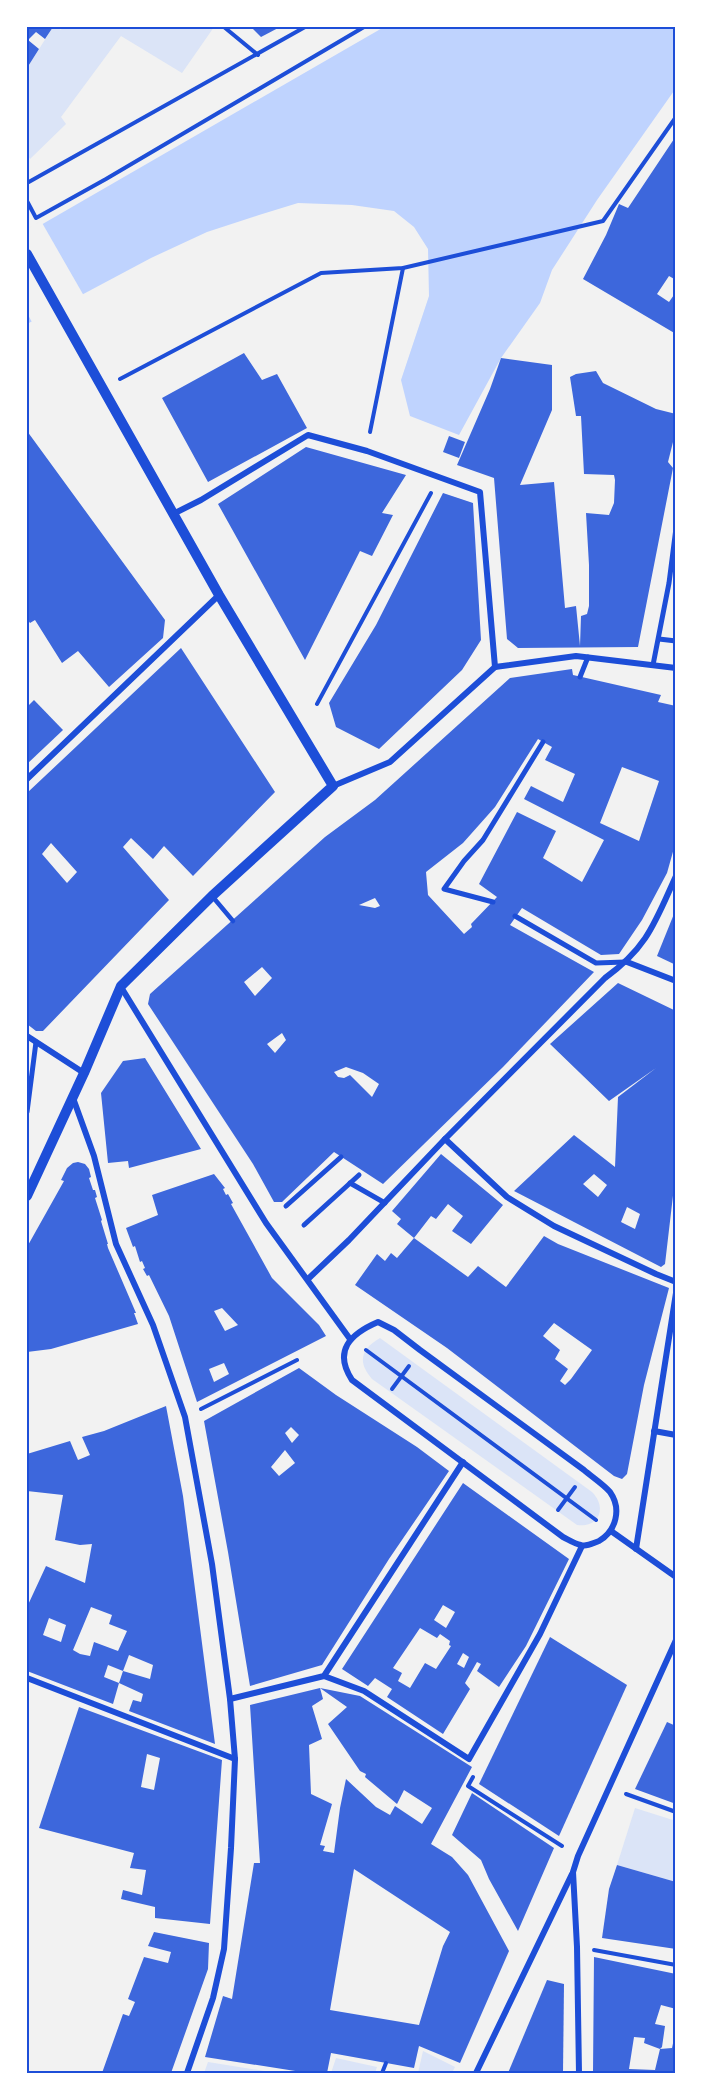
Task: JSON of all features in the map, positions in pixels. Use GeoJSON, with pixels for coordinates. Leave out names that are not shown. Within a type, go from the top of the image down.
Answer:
{"type":"FeatureCollection","features":[{"type":"Feature","properties":{"kind":"street"},"geometry":{"type":"LineString","coordinates":[[27,254],[219,595],[333,786]]}},
{"type":"Feature","properties":{"kind":"street"},"geometry":{"type":"LineString","coordinates":[[173,514],[201,500],[308,435],[367,451],[480,492],[495,667]]}},
{"type":"Feature","properties":{"kind":"street"},"geometry":{"type":"LineString","coordinates":[[653,665],[669,584],[676,528]]}},
{"type":"Feature","properties":{"kind":"street"},"geometry":{"type":"LineString","coordinates":[[27,779],[219,595]]}},
{"type":"Feature","properties":{"kind":"street"},"geometry":{"type":"LineString","coordinates":[[659,639],[676,641]]}},
{"type":"Feature","properties":{"kind":"street"},"geometry":{"type":"LineString","coordinates":[[27,1196],[121,986],[212,896],[333,786],[390,762],[495,667],[576,656],[676,668]]}},
{"type":"Feature","properties":{"kind":"street"},"geometry":{"type":"LineString","coordinates":[[580,677],[588,657]]}},
{"type":"Feature","properties":{"kind":"street"},"geometry":{"type":"LineString","coordinates":[[493,902],[444,889],[483,840],[543,742]]}},
{"type":"Feature","properties":{"kind":"street"},"geometry":{"type":"LineString","coordinates":[[308,1279],[606,978],[627,962],[650,934],[676,876]]}},
{"type":"Feature","properties":{"kind":"street"},"geometry":{"type":"LineString","coordinates":[[515,916],[596,963],[627,962],[676,981]]}},
{"type":"Feature","properties":{"kind":"street"},"geometry":{"type":"LineString","coordinates":[[121,986],[266,1223],[350,1338]]}},
{"type":"Feature","properties":{"kind":"street"},"geometry":{"type":"LineString","coordinates":[[27,1036],[84,1073]]}},
{"type":"Feature","properties":{"kind":"street"},"geometry":{"type":"LineString","coordinates":[[27,1112],[36,1042]]}},
{"type":"Feature","properties":{"kind":"street"},"geometry":{"type":"LineString","coordinates":[[72,1097],[93,1156],[116,1244],[153,1325],[185,1417],[212,1564],[230,1699],[235,1759],[224,1949],[213,1998],[187,2073]]}},
{"type":"Feature","properties":{"kind":"street"},"geometry":{"type":"LineString","coordinates":[[445,1139],[507,1197],[554,1226],[676,1282]]}},
{"type":"Feature","properties":{"kind":"street"},"geometry":{"type":"LineString","coordinates":[[286,1206],[341,1156]]}},
{"type":"Feature","properties":{"kind":"street"},"geometry":{"type":"LineString","coordinates":[[304,1225],[359,1175]]}},
{"type":"Feature","properties":{"kind":"street"},"geometry":{"type":"LineString","coordinates":[[350,1182],[384,1203]]}},
{"type":"Feature","properties":{"kind":"street"},"geometry":{"type":"LineString","coordinates":[[636,1549],[676,1293]]}},
{"type":"Feature","properties":{"kind":"street"},"geometry":{"type":"LineString","coordinates":[[378,1322],[394,1330],[584,1470],[609,1491],[615,1504],[617,1517],[611,1531],[604,1538],[582,1546],[563,1537],[352,1380],[345,1369],[343,1359],[350,1338],[378,1322]]}},
{"type":"Feature","properties":{"kind":"street"},"geometry":{"type":"LineString","coordinates":[[654,1431],[676,1435]]}},
{"type":"Feature","properties":{"kind":"street"},"geometry":{"type":"LineString","coordinates":[[324,1676],[464,1462]]}},
{"type":"Feature","properties":{"kind":"street"},"geometry":{"type":"LineString","coordinates":[[611,1531],[676,1577]]}},
{"type":"Feature","properties":{"kind":"street"},"geometry":{"type":"LineString","coordinates":[[230,1699],[324,1676],[364,1690],[469,1759],[540,1634],[582,1546]]}},
{"type":"Feature","properties":{"kind":"street"},"geometry":{"type":"LineString","coordinates":[[476,2073],[573,1872],[608,1788],[676,1640]]}},
{"type":"Feature","properties":{"kind":"street"},"geometry":{"type":"LineString","coordinates":[[27,1678],[235,1759]]}},
{"type":"Feature","properties":{"kind":"street"},"geometry":{"type":"LineString","coordinates":[[573,1872],[579,2073]]}},
{"type":"Feature","properties":{"kind":"lane"},"geometry":{"type":"LineString","coordinates":[[212,896],[233,921]]}},
{"type":"Feature","properties":{"kind":"path"},"geometry":{"type":"LineString","coordinates":[[224,27],[258,54]]}},
{"type":"Feature","properties":{"kind":"path"},"geometry":{"type":"LineString","coordinates":[[27,183],[306,27]]}},
{"type":"Feature","properties":{"kind":"path"},"geometry":{"type":"LineString","coordinates":[[27,201],[36,218],[364,27]]}},
{"type":"Feature","properties":{"kind":"path"},"geometry":{"type":"LineString","coordinates":[[104,388],[321,273],[403,268],[603,221],[676,117]]}},
{"type":"Feature","properties":{"kind":"path"},"geometry":{"type":"LineString","coordinates":[[367,451],[403,268]]}},
{"type":"Feature","properties":{"kind":"path"},"geometry":{"type":"LineString","coordinates":[[316,704],[440,476]]}},
{"type":"Feature","properties":{"kind":"path"},"geometry":{"type":"LineString","coordinates":[[366,1349],[596,1520]]}},
{"type":"Feature","properties":{"kind":"path"},"geometry":{"type":"LineString","coordinates":[[185,1417],[297,1360]]}},
{"type":"Feature","properties":{"kind":"path"},"geometry":{"type":"LineString","coordinates":[[389,1392],[412,1361]]}},
{"type":"Feature","properties":{"kind":"path"},"geometry":{"type":"LineString","coordinates":[[557,1511],[579,1482]]}},
{"type":"Feature","properties":{"kind":"path"},"geometry":{"type":"LineString","coordinates":[[469,1759],[478,1766],[468,1786],[578,1856]]}},
{"type":"Feature","properties":{"kind":"path"},"geometry":{"type":"LineString","coordinates":[[608,1788],[676,1812]]}},
{"type":"Feature","properties":{"kind":"path"},"geometry":{"type":"LineString","coordinates":[[577,1947],[676,1965]]}},
{"type":"Feature","properties":{"kind":"path"},"geometry":{"type":"LineString","coordinates":[[382,2073],[386,2063]]}},
{"type":"Feature","properties":{"kind":"shaded area"},"geometry":{"type":"Polygon","coordinates":[[[53,27],[61,30],[62,27],[214,27],[182,73],[121,36],[61,117],[66,124],[30,159],[27,154],[27,68],[53,27]]]}},
{"type":"Feature","properties":{"kind":"shaded area"},"geometry":{"type":"Polygon","coordinates":[[[380,1338],[592,1492],[597,1498],[600,1510],[596,1520],[585,1525],[577,1525],[372,1379],[364,1367],[363,1356],[365,1351],[380,1338]]]}},
{"type":"Feature","properties":{"kind":"shaded area"},"geometry":{"type":"Polygon","coordinates":[[[635,1808],[676,1821],[676,1882],[617,1865],[635,1808]]]}},
{"type":"Feature","properties":{"kind":"shaded area"},"geometry":{"type":"Polygon","coordinates":[[[423,2051],[455,2067],[452,2073],[418,2073],[423,2051]]]}},
{"type":"Feature","properties":{"kind":"shaded area"},"geometry":{"type":"Polygon","coordinates":[[[336,2058],[377,2067],[375,2073],[331,2073],[336,2058]]]}},
{"type":"Feature","properties":{"kind":"shaded area"},"geometry":{"type":"Polygon","coordinates":[[[208,2062],[277,2073],[204,2073],[208,2062]]]}},
{"type":"Feature","properties":{"kind":"water"},"geometry":{"type":"Polygon","coordinates":[[[384,27],[676,27],[676,88],[597,200],[552,270],[540,303],[501,358],[459,435],[410,416],[401,380],[429,296],[428,249],[414,227],[394,211],[352,205],[298,203],[259,215],[207,232],[151,258],[27,324],[27,233],[384,27]]]}},
{"type":"Feature","properties":{"kind":"pier"},"geometry":{"type":"Polygon","coordinates":[[[41,221],[84,296],[33,324],[27,313],[27,229],[41,221]]]}},
{"type":"Feature","properties":{"kind":"building"},"geometry":{"type":"Polygon","coordinates":[[[27,27],[53,27],[45,39],[36,32],[28,40],[39,49],[27,68],[27,27]]]}},
{"type":"Feature","properties":{"kind":"building"},"geometry":{"type":"Polygon","coordinates":[[[251,27],[280,27],[261,37],[251,27]]]}},
{"type":"Feature","properties":{"kind":"building"},"geometry":{"type":"Polygon","coordinates":[[[676,136],[676,280],[669,276],[657,294],[669,302],[676,292],[676,334],[583,279],[619,204],[628,208],[676,136]]]}},
{"type":"Feature","properties":{"kind":"building"},"geometry":{"type":"Polygon","coordinates":[[[244,353],[262,380],[277,374],[307,428],[208,482],[162,398],[244,353]]]}},
{"type":"Feature","properties":{"kind":"building"},"geometry":{"type":"Polygon","coordinates":[[[501,358],[552,365],[552,410],[520,485],[554,482],[565,608],[576,606],[580,646],[581,616],[587,614],[589,606],[586,513],[609,515],[614,503],[615,480],[614,475],[584,474],[581,416],[576,416],[570,377],[596,371],[603,383],[656,409],[676,414],[676,430],[668,462],[673,468],[638,647],[518,648],[507,639],[494,478],[457,465],[501,358]]]}},
{"type":"Feature","properties":{"kind":"building"},"geometry":{"type":"Polygon","coordinates":[[[27,431],[165,620],[163,638],[109,687],[78,651],[62,663],[35,620],[30,623],[27,619],[27,431]]]}},
{"type":"Feature","properties":{"kind":"building"},"geometry":{"type":"Polygon","coordinates":[[[449,436],[465,442],[459,458],[443,452],[449,436]]]}},
{"type":"Feature","properties":{"kind":"building"},"geometry":{"type":"Polygon","coordinates":[[[306,447],[406,475],[382,513],[393,515],[372,556],[360,551],[305,660],[218,504],[306,447]]]}},
{"type":"Feature","properties":{"kind":"building"},"geometry":{"type":"Polygon","coordinates":[[[443,493],[473,503],[481,640],[462,670],[379,749],[336,727],[329,703],[376,625],[443,493]]]}},
{"type":"Feature","properties":{"kind":"building"},"geometry":{"type":"Polygon","coordinates":[[[181,648],[275,792],[193,876],[164,846],[153,859],[131,838],[123,847],[169,900],[43,1031],[36,1031],[27,1024],[27,793],[181,648]],[[51,843],[42,854],[67,883],[77,872],[51,843]]]}},
{"type":"Feature","properties":{"kind":"building"},"geometry":{"type":"Polygon","coordinates":[[[572,669],[573,675],[661,695],[658,702],[676,706],[676,841],[667,873],[642,920],[619,954],[601,955],[522,908],[510,925],[594,972],[503,1067],[383,1184],[334,1152],[282,1202],[274,1202],[253,1164],[148,1004],[150,994],[325,837],[375,800],[510,678],[572,669]],[[538,739],[495,807],[463,843],[426,872],[428,895],[464,934],[497,897],[479,884],[517,812],[556,831],[543,858],[582,882],[604,840],[524,799],[531,786],[563,802],[575,774],[545,760],[552,747],[538,739]],[[622,767],[600,823],[639,841],[659,781],[622,767]],[[375,898],[359,905],[375,908],[380,906],[375,898]],[[262,967],[244,982],[255,996],[272,978],[262,967]],[[282,1033],[267,1044],[275,1053],[286,1040],[282,1033]],[[346,1067],[334,1072],[338,1077],[344,1078],[350,1075],[372,1097],[379,1084],[363,1073],[346,1067]]]}},
{"type":"Feature","properties":{"kind":"building"},"geometry":{"type":"Polygon","coordinates":[[[34,700],[63,730],[27,764],[27,707],[34,700]]]}},
{"type":"Feature","properties":{"kind":"building"},"geometry":{"type":"Polygon","coordinates":[[[676,909],[676,965],[657,956],[676,909]]]}},
{"type":"Feature","properties":{"kind":"building"},"geometry":{"type":"Polygon","coordinates":[[[618,983],[676,1011],[676,1170],[665,1264],[661,1267],[514,1191],[574,1135],[615,1167],[618,1097],[656,1068],[609,1101],[550,1044],[618,983]],[[594,1174],[583,1184],[598,1197],[607,1185],[594,1174]],[[627,1207],[621,1222],[635,1229],[640,1214],[627,1207]]]}},
{"type":"Feature","properties":{"kind":"building"},"geometry":{"type":"Polygon","coordinates":[[[145,1058],[201,1149],[129,1168],[128,1161],[108,1163],[101,1093],[123,1061],[145,1058]]]}},
{"type":"Feature","properties":{"kind":"building"},"geometry":{"type":"Polygon","coordinates":[[[441,1154],[503,1205],[471,1244],[452,1231],[463,1216],[448,1204],[436,1219],[431,1216],[414,1238],[397,1224],[401,1219],[392,1211],[441,1154]]]}},
{"type":"Feature","properties":{"kind":"building"},"geometry":{"type":"Polygon","coordinates":[[[78,1162],[85,1164],[89,1169],[91,1177],[89,1178],[97,1197],[95,1198],[108,1248],[136,1313],[134,1313],[138,1324],[51,1349],[27,1352],[27,1247],[64,1181],[61,1180],[67,1168],[78,1162]]]}},
{"type":"Feature","properties":{"kind":"building"},"geometry":{"type":"Polygon","coordinates":[[[214,1174],[225,1188],[223,1189],[226,1195],[228,1194],[233,1203],[231,1204],[272,1278],[319,1325],[326,1336],[197,1402],[169,1316],[149,1275],[147,1276],[143,1269],[145,1268],[142,1261],[140,1262],[126,1228],[158,1215],[152,1195],[214,1174]],[[222,1308],[214,1311],[225,1331],[238,1325],[222,1308]],[[224,1363],[209,1369],[214,1382],[229,1374],[224,1363]]]}},
{"type":"Feature","properties":{"kind":"building"},"geometry":{"type":"Polygon","coordinates":[[[544,1236],[558,1244],[669,1288],[644,1385],[627,1474],[622,1479],[614,1476],[447,1348],[355,1285],[377,1254],[385,1261],[391,1253],[397,1258],[414,1238],[468,1277],[478,1266],[506,1287],[544,1236]],[[554,1323],[543,1336],[560,1350],[555,1359],[568,1369],[560,1381],[565,1385],[592,1350],[554,1323]]]}},
{"type":"Feature","properties":{"kind":"building"},"geometry":{"type":"Polygon","coordinates":[[[299,1368],[449,1471],[389,1559],[322,1665],[250,1686],[204,1421],[299,1368]],[[291,1427],[285,1433],[292,1443],[299,1435],[291,1427]],[[285,1450],[271,1467],[279,1476],[295,1463],[285,1450]]]}},
{"type":"Feature","properties":{"kind":"building"},"geometry":{"type":"Polygon","coordinates":[[[166,1406],[183,1496],[215,1744],[129,1711],[133,1700],[141,1702],[143,1694],[119,1683],[113,1704],[27,1671],[27,1607],[46,1566],[85,1583],[92,1544],[80,1545],[55,1540],[63,1495],[27,1491],[27,1454],[70,1441],[78,1460],[90,1455],[82,1437],[104,1431],[166,1406]],[[91,1607],[73,1650],[90,1656],[94,1642],[118,1651],[127,1631],[109,1624],[112,1615],[91,1607]],[[49,1618],[43,1635],[61,1642],[66,1625],[49,1618]],[[129,1655],[123,1671],[150,1679],[153,1665],[129,1655]],[[108,1665],[104,1677],[119,1683],[123,1671],[108,1665]]]}},
{"type":"Feature","properties":{"kind":"building"},"geometry":{"type":"Polygon","coordinates":[[[463,1483],[569,1559],[526,1646],[499,1687],[477,1671],[481,1664],[477,1662],[465,1683],[470,1689],[443,1734],[387,1697],[392,1689],[375,1678],[368,1686],[342,1669],[463,1483]],[[443,1605],[434,1620],[446,1628],[455,1612],[443,1605]],[[420,1628],[393,1668],[402,1673],[398,1681],[410,1688],[425,1663],[436,1669],[451,1646],[450,1641],[440,1634],[437,1638],[420,1628]],[[463,1653],[457,1664],[464,1668],[469,1657],[463,1653]]]}},
{"type":"Feature","properties":{"kind":"building"},"geometry":{"type":"Polygon","coordinates":[[[550,1637],[627,1685],[559,1836],[479,1784],[550,1637]]]}},
{"type":"Feature","properties":{"kind":"building"},"geometry":{"type":"Polygon","coordinates":[[[320,1688],[360,1696],[472,1767],[431,1844],[452,1857],[468,1875],[509,1951],[460,2063],[419,2046],[414,2068],[331,2053],[327,2073],[308,2073],[205,2057],[223,1996],[232,1999],[254,1863],[260,1863],[250,1705],[320,1688]],[[320,1688],[323,1699],[312,1706],[322,1739],[309,1745],[311,1794],[332,1804],[320,1845],[325,1846],[323,1851],[334,1853],[346,1779],[376,1807],[390,1815],[395,1806],[422,1824],[432,1808],[404,1790],[397,1804],[365,1777],[366,1774],[360,1771],[328,1724],[347,1707],[320,1688]],[[354,1869],[330,2010],[419,2025],[443,1946],[450,1932],[354,1869]]]}},
{"type":"Feature","properties":{"kind":"building"},"geometry":{"type":"Polygon","coordinates":[[[79,1707],[222,1760],[210,1924],[155,1918],[155,1907],[121,1899],[123,1890],[142,1895],[146,1870],[130,1868],[134,1853],[39,1828],[79,1707]],[[147,1754],[141,1787],[154,1790],[160,1758],[147,1754]]]}},
{"type":"Feature","properties":{"kind":"building"},"geometry":{"type":"Polygon","coordinates":[[[667,1722],[676,1726],[676,1804],[635,1789],[667,1722]]]}},
{"type":"Feature","properties":{"kind":"building"},"geometry":{"type":"Polygon","coordinates":[[[472,1793],[554,1848],[518,1931],[481,1860],[452,1835],[472,1793]]]}},
{"type":"Feature","properties":{"kind":"building"},"geometry":{"type":"Polygon","coordinates":[[[617,1865],[676,1882],[676,1949],[602,1938],[609,1889],[617,1865]]]}},
{"type":"Feature","properties":{"kind":"building"},"geometry":{"type":"Polygon","coordinates":[[[154,1932],[209,1943],[208,1969],[171,2073],[102,2073],[123,2014],[129,2016],[135,2002],[128,1999],[144,1957],[168,1963],[171,1952],[148,1946],[154,1932]]]}},
{"type":"Feature","properties":{"kind":"building"},"geometry":{"type":"Polygon","coordinates":[[[594,1957],[676,1974],[676,2009],[661,2005],[655,2024],[665,2026],[660,2049],[672,2048],[675,2034],[676,2073],[593,2073],[594,1957]],[[634,2037],[629,2069],[655,2070],[660,2049],[644,2043],[645,2038],[634,2037]]]}},
{"type":"Feature","properties":{"kind":"building"},"geometry":{"type":"Polygon","coordinates":[[[547,1980],[564,1984],[563,2073],[508,2073],[547,1980]]]}}]}
